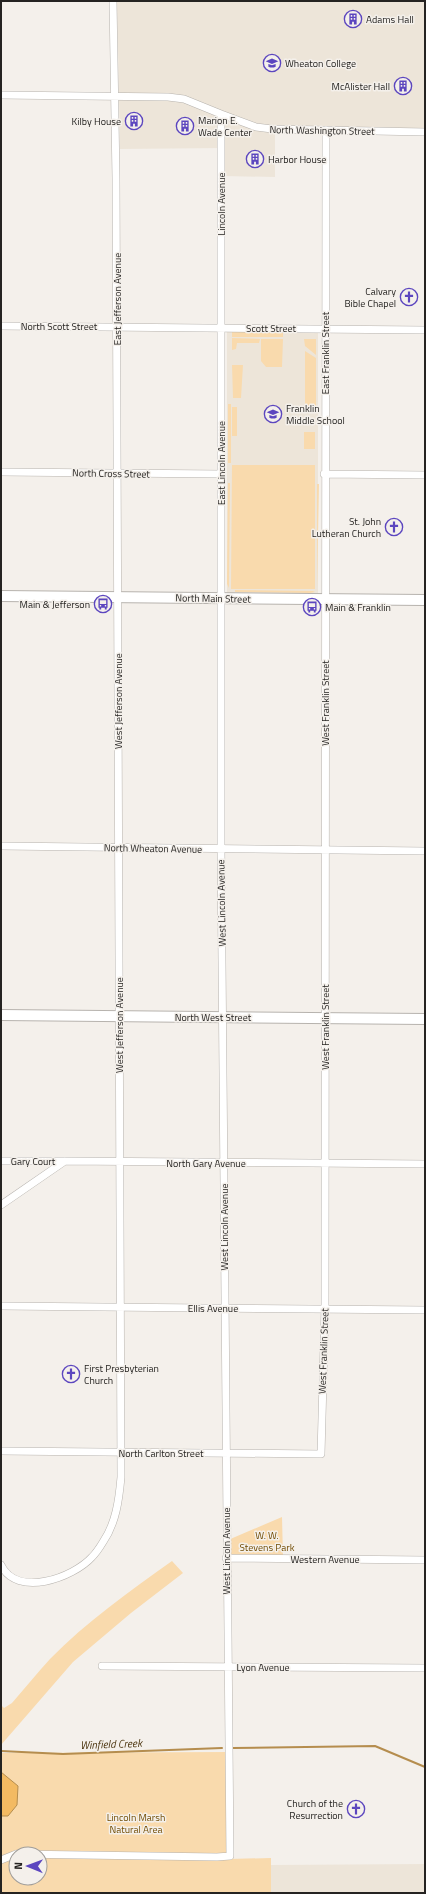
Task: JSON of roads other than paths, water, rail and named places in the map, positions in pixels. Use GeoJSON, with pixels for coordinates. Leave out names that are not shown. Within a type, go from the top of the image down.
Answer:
{"type":"FeatureCollection","features":[{"type":"Feature","properties":{"kind":"street","name":"East Jefferson Avenue"},"geometry":{"type":"LineString","coordinates":[[113,1],[117,327],[118,597]]}},
{"type":"Feature","properties":{"kind":"street"},"geometry":{"type":"LineString","coordinates":[[1,95],[168,97],[189,101],[221,114]]}},
{"type":"Feature","properties":{"kind":"street","name":"North Washington Street"},"geometry":{"type":"LineString","coordinates":[[221,114],[256,127],[425,132]]}},
{"type":"Feature","properties":{"kind":"street","name":"Lincoln Avenue"},"geometry":{"type":"LineString","coordinates":[[221,114],[221,328]]}},
{"type":"Feature","properties":{"kind":"street","name":"East Franklin Street"},"geometry":{"type":"LineString","coordinates":[[325,599],[324,474],[326,130]]}},
{"type":"Feature","properties":{"kind":"street","name":"North Scott Street"},"geometry":{"type":"LineString","coordinates":[[1,326],[117,327]]}},
{"type":"Feature","properties":{"kind":"street","name":"Scott Street"},"geometry":{"type":"LineString","coordinates":[[117,327],[425,330]]}},
{"type":"Feature","properties":{"kind":"street","name":"East Lincoln Avenue"},"geometry":{"type":"LineString","coordinates":[[221,328],[222,598]]}},
{"type":"Feature","properties":{"kind":"street","name":"North Cross Street"},"geometry":{"type":"LineString","coordinates":[[1,472],[221,474]]}},
{"type":"Feature","properties":{"kind":"street"},"geometry":{"type":"LineString","coordinates":[[324,474],[425,476]]}},
{"type":"Feature","properties":{"kind":"street","name":"North Main Street"},"geometry":{"type":"LineString","coordinates":[[1,596],[425,600]]}},
{"type":"Feature","properties":{"kind":"street","name":"West Jefferson Avenue"},"geometry":{"type":"LineString","coordinates":[[1,1565],[5,1574],[16,1580],[38,1583],[66,1575],[92,1558],[108,1535],[115,1518],[120,1491],[122,1452],[118,597]]}},
{"type":"Feature","properties":{"kind":"street","name":"West Lincoln Avenue"},"geometry":{"type":"LineString","coordinates":[[48,1855],[217,1858],[230,1856],[222,1017],[222,598]]}},
{"type":"Feature","properties":{"kind":"street","name":"West Franklin Street"},"geometry":{"type":"LineString","coordinates":[[320,1454],[325,1308],[325,599]]}},
{"type":"Feature","properties":{"kind":"street","name":"North Wheaton Avenue"},"geometry":{"type":"LineString","coordinates":[[1,846],[425,851]]}},
{"type":"Feature","properties":{"kind":"street","name":"North West Street"},"geometry":{"type":"LineString","coordinates":[[1,1015],[425,1018]]}},
{"type":"Feature","properties":{"kind":"street","name":"Gary Court"},"geometry":{"type":"LineString","coordinates":[[1,1161],[65,1161]]}},
{"type":"Feature","properties":{"kind":"street"},"geometry":{"type":"LineString","coordinates":[[1,1205],[65,1161]]}},
{"type":"Feature","properties":{"kind":"street","name":"North Gary Avenue"},"geometry":{"type":"LineString","coordinates":[[65,1161],[425,1164]]}},
{"type":"Feature","properties":{"kind":"street","name":"Ellis Avenue"},"geometry":{"type":"LineString","coordinates":[[1,1306],[425,1310]]}},
{"type":"Feature","properties":{"kind":"street","name":"North Carlton Street"},"geometry":{"type":"LineString","coordinates":[[1,1451],[320,1454]]}},
{"type":"Feature","properties":{"kind":"street","name":"Western Avenue"},"geometry":{"type":"LineString","coordinates":[[226,1558],[425,1560]]}},
{"type":"Feature","properties":{"kind":"street","name":"Lyon Avenue"},"geometry":{"type":"LineString","coordinates":[[102,1666],[425,1668]]}},
{"type":"Feature","properties":{"kind":"waterway","name":"Winfield Creek"},"geometry":{"type":"LineString","coordinates":[[233,1748],[375,1746],[425,1767]]}},
{"type":"Feature","properties":{"kind":"waterway","name":"Winfield Creek"},"geometry":{"type":"LineString","coordinates":[[1,1751],[63,1754],[222,1748]]}},
{"type":"Feature","properties":{"kind":"place","name":"Adams Hall"},"geometry":{"type":"Point","coordinates":[353,19]}},
{"type":"Feature","properties":{"kind":"place","name":"Wheaton College"},"geometry":{"type":"Point","coordinates":[272,63]}},
{"type":"Feature","properties":{"kind":"place","name":"McAlister Hall"},"geometry":{"type":"Point","coordinates":[403,86]}},
{"type":"Feature","properties":{"kind":"place","name":"Kilby House"},"geometry":{"type":"Point","coordinates":[134,121]}},
{"type":"Feature","properties":{"kind":"place","name":"Marion E. Wade Center"},"geometry":{"type":"Point","coordinates":[185,126]}},
{"type":"Feature","properties":{"kind":"place","name":"Harbor House"},"geometry":{"type":"Point","coordinates":[255,159]}},
{"type":"Feature","properties":{"kind":"place","name":"Calvary Bible Chapel"},"geometry":{"type":"Point","coordinates":[409,297]}},
{"type":"Feature","properties":{"kind":"place","name":"Franklin Middle School"},"geometry":{"type":"Point","coordinates":[273,414]}},
{"type":"Feature","properties":{"kind":"place","name":"St. John Lutheran Church"},"geometry":{"type":"Point","coordinates":[394,527]}},
{"type":"Feature","properties":{"kind":"place","name":"Main & Jefferson"},"geometry":{"type":"Point","coordinates":[103,604]}},
{"type":"Feature","properties":{"kind":"place","name":"Main & Franklin"},"geometry":{"type":"Point","coordinates":[312,607]}},
{"type":"Feature","properties":{"kind":"place","name":"First Presbyterian Church"},"geometry":{"type":"Point","coordinates":[71,1374]}},
{"type":"Feature","properties":{"kind":"place","name":"Church of the Resurrection"},"geometry":{"type":"Point","coordinates":[356,1809]}},
{"type":"Feature","properties":{"kind":"park label","name":"W. W. Stevens Park"},"geometry":{"type":"Point","coordinates":[267,1540]}},
{"type":"Feature","properties":{"kind":"park label","name":"Lincoln Marsh Natural Area"},"geometry":{"type":"Point","coordinates":[136,1822]}}]}
